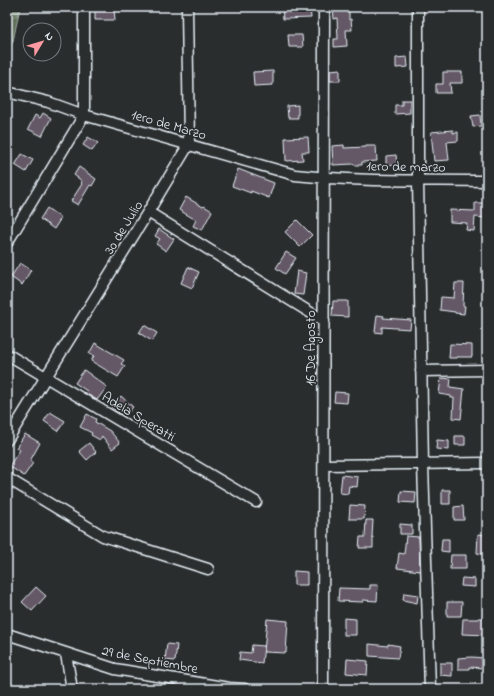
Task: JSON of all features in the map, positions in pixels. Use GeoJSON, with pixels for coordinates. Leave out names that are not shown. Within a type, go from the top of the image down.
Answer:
{"type":"FeatureCollection","features":[{"type":"Feature","properties":{"kind":"street"},"geometry":{"type":"LineString","coordinates":[[7,243],[84,114],[84,7]]}},
{"type":"Feature","properties":{"kind":"street"},"geometry":{"type":"LineString","coordinates":[[187,7],[189,144]]}},
{"type":"Feature","properties":{"kind":"street","name":"16 De Agosto"},"geometry":{"type":"LineString","coordinates":[[323,689],[324,7]]}},
{"type":"Feature","properties":{"kind":"street"},"geometry":{"type":"LineString","coordinates":[[418,7],[418,180],[421,371],[430,689]]}},
{"type":"Feature","properties":{"kind":"street","name":"1ero de Marzo"},"geometry":{"type":"LineString","coordinates":[[7,92],[48,102],[84,114],[295,175],[324,178]]}},
{"type":"Feature","properties":{"kind":"street","name":"30 de Julio"},"geometry":{"type":"LineString","coordinates":[[7,440],[189,144]]}},
{"type":"Feature","properties":{"kind":"street","name":"1ero de marzo"},"geometry":{"type":"LineString","coordinates":[[324,178],[487,181]]}},
{"type":"Feature","properties":{"kind":"street"},"geometry":{"type":"LineString","coordinates":[[148,212],[324,321]]}},
{"type":"Feature","properties":{"kind":"street","name":"Adela Speratti"},"geometry":{"type":"LineString","coordinates":[[7,354],[256,502]]}},
{"type":"Feature","properties":{"kind":"street"},"geometry":{"type":"LineString","coordinates":[[421,371],[487,370]]}},
{"type":"Feature","properties":{"kind":"street"},"geometry":{"type":"LineString","coordinates":[[324,465],[487,463]]}},
{"type":"Feature","properties":{"kind":"street"},"geometry":{"type":"LineString","coordinates":[[7,478],[103,536],[208,569]]}},
{"type":"Feature","properties":{"kind":"street","name":"29 de Septiembre"},"geometry":{"type":"LineString","coordinates":[[7,634],[115,669],[229,688],[245,689]]}},
{"type":"Feature","properties":{"kind":"street"},"geometry":{"type":"LineString","coordinates":[[66,654],[72,689]]}},
{"type":"Feature","properties":{"kind":"green space"},"geometry":{"type":"Polygon","coordinates":[[[7,7],[22,7],[19,12],[13,41],[7,52],[7,7]]]}},
{"type":"Feature","properties":{"kind":"building"},"geometry":{"type":"Polygon","coordinates":[[[282,7],[310,7],[311,18],[283,19],[282,7]]]}},
{"type":"Feature","properties":{"kind":"building"},"geometry":{"type":"Polygon","coordinates":[[[333,7],[349,7],[349,20],[351,19],[352,30],[346,30],[347,46],[334,47],[334,39],[338,39],[337,18],[334,19],[333,7]]]}},
{"type":"Feature","properties":{"kind":"building"},"geometry":{"type":"Polygon","coordinates":[[[114,8],[115,20],[95,20],[95,9],[114,8]]]}},
{"type":"Feature","properties":{"kind":"building"},"geometry":{"type":"Polygon","coordinates":[[[288,35],[302,35],[303,47],[289,47],[288,35]]]}},
{"type":"Feature","properties":{"kind":"building"},"geometry":{"type":"Polygon","coordinates":[[[407,57],[408,67],[396,68],[396,58],[407,57]]]}},
{"type":"Feature","properties":{"kind":"building"},"geometry":{"type":"Polygon","coordinates":[[[340,69],[340,81],[330,81],[330,70],[340,69]]]}},
{"type":"Feature","properties":{"kind":"building"},"geometry":{"type":"Polygon","coordinates":[[[273,71],[273,85],[254,86],[253,72],[273,71]]]}},
{"type":"Feature","properties":{"kind":"building"},"geometry":{"type":"Polygon","coordinates":[[[443,72],[462,72],[462,83],[450,83],[451,93],[436,93],[436,84],[443,84],[443,72]]]}},
{"type":"Feature","properties":{"kind":"building"},"geometry":{"type":"Polygon","coordinates":[[[402,100],[410,100],[410,113],[395,114],[395,105],[402,105],[402,100]]]}},
{"type":"Feature","properties":{"kind":"building"},"geometry":{"type":"Polygon","coordinates":[[[298,105],[298,118],[288,118],[287,106],[298,105]]]}},
{"type":"Feature","properties":{"kind":"building"},"geometry":{"type":"Polygon","coordinates":[[[43,113],[51,118],[42,136],[28,129],[35,115],[40,118],[43,113]]]}},
{"type":"Feature","properties":{"kind":"building"},"geometry":{"type":"Polygon","coordinates":[[[480,115],[481,126],[473,127],[471,116],[480,115]]]}},
{"type":"Feature","properties":{"kind":"building"},"geometry":{"type":"Polygon","coordinates":[[[453,130],[453,133],[458,132],[458,141],[447,142],[449,160],[434,161],[431,132],[453,130]]]}},
{"type":"Feature","properties":{"kind":"building"},"geometry":{"type":"Polygon","coordinates":[[[88,137],[98,143],[92,151],[83,145],[88,137]]]}},
{"type":"Feature","properties":{"kind":"building"},"geometry":{"type":"Polygon","coordinates":[[[308,137],[309,152],[302,152],[303,160],[286,161],[285,138],[308,137]]]}},
{"type":"Feature","properties":{"kind":"building"},"geometry":{"type":"Polygon","coordinates":[[[344,145],[344,148],[376,146],[377,161],[362,162],[362,165],[333,165],[332,146],[344,145]]]}},
{"type":"Feature","properties":{"kind":"building"},"geometry":{"type":"Polygon","coordinates":[[[22,154],[33,160],[26,172],[15,165],[22,154]]]}},
{"type":"Feature","properties":{"kind":"building"},"geometry":{"type":"Polygon","coordinates":[[[396,155],[397,165],[386,166],[386,156],[396,155]]]}},
{"type":"Feature","properties":{"kind":"building"},"geometry":{"type":"Polygon","coordinates":[[[79,167],[96,179],[92,186],[90,185],[78,205],[71,201],[82,184],[82,181],[74,175],[79,167]]]}},
{"type":"Feature","properties":{"kind":"building"},"geometry":{"type":"Polygon","coordinates":[[[238,169],[274,183],[269,198],[232,186],[238,169]]]}},
{"type":"Feature","properties":{"kind":"building"},"geometry":{"type":"Polygon","coordinates":[[[186,197],[212,211],[202,230],[193,226],[196,220],[179,210],[186,197]]]}},
{"type":"Feature","properties":{"kind":"building"},"geometry":{"type":"Polygon","coordinates":[[[475,203],[487,203],[487,218],[475,217],[474,231],[466,230],[467,223],[450,222],[450,210],[475,211],[475,203]]]}},
{"type":"Feature","properties":{"kind":"building"},"geometry":{"type":"Polygon","coordinates":[[[47,208],[61,218],[54,229],[40,219],[47,208]]]}},
{"type":"Feature","properties":{"kind":"building"},"geometry":{"type":"Polygon","coordinates":[[[297,220],[312,235],[300,247],[285,232],[297,220]]]}},
{"type":"Feature","properties":{"kind":"building"},"geometry":{"type":"Polygon","coordinates":[[[159,229],[174,239],[166,251],[156,244],[160,239],[155,236],[159,229]]]}},
{"type":"Feature","properties":{"kind":"building"},"geometry":{"type":"Polygon","coordinates":[[[286,252],[296,258],[285,274],[276,268],[286,252]]]}},
{"type":"Feature","properties":{"kind":"building"},"geometry":{"type":"Polygon","coordinates":[[[20,263],[31,270],[22,285],[11,277],[20,263]]]}},
{"type":"Feature","properties":{"kind":"building"},"geometry":{"type":"Polygon","coordinates":[[[188,267],[199,272],[192,288],[181,283],[188,267]]]}},
{"type":"Feature","properties":{"kind":"building"},"geometry":{"type":"Polygon","coordinates":[[[297,271],[306,273],[303,295],[294,294],[297,271]]]}},
{"type":"Feature","properties":{"kind":"building"},"geometry":{"type":"Polygon","coordinates":[[[455,283],[464,283],[464,314],[440,310],[441,297],[454,298],[455,283]]]}},
{"type":"Feature","properties":{"kind":"building"},"geometry":{"type":"Polygon","coordinates":[[[333,301],[348,301],[348,317],[332,316],[333,301]]]}},
{"type":"Feature","properties":{"kind":"building"},"geometry":{"type":"Polygon","coordinates":[[[377,315],[384,316],[383,318],[411,320],[410,329],[382,327],[382,333],[375,332],[377,315]]]}},
{"type":"Feature","properties":{"kind":"building"},"geometry":{"type":"Polygon","coordinates":[[[144,325],[157,333],[152,341],[139,333],[144,325]]]}},
{"type":"Feature","properties":{"kind":"building"},"geometry":{"type":"Polygon","coordinates":[[[95,343],[124,360],[121,364],[125,366],[118,377],[91,361],[94,356],[89,354],[95,343]]]}},
{"type":"Feature","properties":{"kind":"building"},"geometry":{"type":"Polygon","coordinates":[[[450,344],[472,345],[472,357],[449,358],[450,344]]]}},
{"type":"Feature","properties":{"kind":"building"},"geometry":{"type":"Polygon","coordinates":[[[84,370],[107,387],[97,400],[85,393],[87,391],[75,383],[84,370]]]}},
{"type":"Feature","properties":{"kind":"building"},"geometry":{"type":"Polygon","coordinates":[[[441,378],[451,379],[450,387],[464,389],[461,419],[453,418],[454,398],[439,394],[441,378]]]}},
{"type":"Feature","properties":{"kind":"building"},"geometry":{"type":"Polygon","coordinates":[[[335,392],[348,393],[347,403],[334,402],[335,392]]]}},
{"type":"Feature","properties":{"kind":"building"},"geometry":{"type":"Polygon","coordinates":[[[121,396],[133,407],[125,416],[111,407],[121,396]]]}},
{"type":"Feature","properties":{"kind":"building"},"geometry":{"type":"Polygon","coordinates":[[[50,412],[65,421],[58,431],[44,421],[50,412]]]}},
{"type":"Feature","properties":{"kind":"building"},"geometry":{"type":"Polygon","coordinates":[[[87,414],[96,419],[95,422],[110,431],[120,443],[112,449],[102,436],[100,440],[91,435],[92,433],[80,427],[87,414]]]}},
{"type":"Feature","properties":{"kind":"building"},"geometry":{"type":"Polygon","coordinates":[[[25,434],[40,443],[30,461],[33,463],[24,476],[9,466],[20,450],[16,448],[25,434]]]}},
{"type":"Feature","properties":{"kind":"building"},"geometry":{"type":"Polygon","coordinates":[[[455,436],[465,436],[465,445],[455,445],[455,436]]]}},
{"type":"Feature","properties":{"kind":"building"},"geometry":{"type":"Polygon","coordinates":[[[437,440],[449,441],[449,450],[436,449],[437,440]]]}},
{"type":"Feature","properties":{"kind":"building"},"geometry":{"type":"Polygon","coordinates":[[[89,443],[96,452],[87,460],[79,451],[89,443]]]}},
{"type":"Feature","properties":{"kind":"building"},"geometry":{"type":"Polygon","coordinates":[[[342,475],[358,477],[357,487],[349,486],[348,494],[340,493],[342,475]]]}},
{"type":"Feature","properties":{"kind":"building"},"geometry":{"type":"Polygon","coordinates":[[[442,490],[450,490],[450,504],[442,504],[442,490]]]}},
{"type":"Feature","properties":{"kind":"building"},"geometry":{"type":"Polygon","coordinates":[[[401,491],[416,492],[415,503],[400,502],[401,491]]]}},
{"type":"Feature","properties":{"kind":"building"},"geometry":{"type":"Polygon","coordinates":[[[350,505],[365,506],[364,519],[349,519],[350,505]]]}},
{"type":"Feature","properties":{"kind":"building"},"geometry":{"type":"Polygon","coordinates":[[[463,506],[464,520],[454,520],[454,507],[463,506]]]}},
{"type":"Feature","properties":{"kind":"building"},"geometry":{"type":"Polygon","coordinates":[[[366,520],[373,520],[373,548],[359,548],[360,537],[365,537],[366,520]]]}},
{"type":"Feature","properties":{"kind":"building"},"geometry":{"type":"Polygon","coordinates":[[[400,524],[412,525],[412,534],[400,534],[400,524]]]}},
{"type":"Feature","properties":{"kind":"building"},"geometry":{"type":"Polygon","coordinates":[[[478,534],[485,535],[484,554],[477,553],[478,534]]]}},
{"type":"Feature","properties":{"kind":"building"},"geometry":{"type":"Polygon","coordinates":[[[406,536],[419,537],[420,571],[397,568],[399,553],[404,554],[406,536]]]}},
{"type":"Feature","properties":{"kind":"building"},"geometry":{"type":"Polygon","coordinates":[[[442,539],[449,539],[449,552],[441,551],[442,539]]]}},
{"type":"Feature","properties":{"kind":"building"},"geometry":{"type":"Polygon","coordinates":[[[451,555],[466,555],[466,569],[450,569],[451,555]]]}},
{"type":"Feature","properties":{"kind":"building"},"geometry":{"type":"Polygon","coordinates":[[[294,571],[307,572],[307,585],[294,585],[294,571]]]}},
{"type":"Feature","properties":{"kind":"building"},"geometry":{"type":"Polygon","coordinates":[[[462,578],[475,579],[475,587],[461,586],[462,578]]]}},
{"type":"Feature","properties":{"kind":"building"},"geometry":{"type":"Polygon","coordinates":[[[370,585],[378,585],[377,601],[338,601],[339,588],[370,589],[370,585]]]}},
{"type":"Feature","properties":{"kind":"building"},"geometry":{"type":"Polygon","coordinates":[[[36,587],[46,596],[32,611],[22,602],[36,587]]]}},
{"type":"Feature","properties":{"kind":"building"},"geometry":{"type":"Polygon","coordinates":[[[404,593],[418,595],[417,603],[403,600],[404,593]]]}},
{"type":"Feature","properties":{"kind":"building"},"geometry":{"type":"Polygon","coordinates":[[[447,602],[462,602],[461,616],[447,616],[447,602]]]}},
{"type":"Feature","properties":{"kind":"building"},"geometry":{"type":"Polygon","coordinates":[[[344,618],[356,619],[356,635],[344,635],[344,618]]]}},
{"type":"Feature","properties":{"kind":"building"},"geometry":{"type":"Polygon","coordinates":[[[487,618],[487,635],[462,634],[463,619],[487,618]]]}},
{"type":"Feature","properties":{"kind":"building"},"geometry":{"type":"Polygon","coordinates":[[[267,619],[288,621],[286,653],[264,652],[267,619]]]}},
{"type":"Feature","properties":{"kind":"building"},"geometry":{"type":"Polygon","coordinates":[[[167,644],[177,645],[175,661],[165,660],[167,644]]]}},
{"type":"Feature","properties":{"kind":"building"},"geometry":{"type":"Polygon","coordinates":[[[369,644],[388,646],[388,644],[400,646],[398,658],[369,656],[369,644]]]}},
{"type":"Feature","properties":{"kind":"building"},"geometry":{"type":"Polygon","coordinates":[[[252,645],[264,646],[262,663],[239,660],[240,652],[251,653],[252,645]]]}},
{"type":"Feature","properties":{"kind":"building"},"geometry":{"type":"Polygon","coordinates":[[[458,658],[484,658],[484,668],[469,667],[469,669],[458,669],[458,658]]]}},
{"type":"Feature","properties":{"kind":"building"},"geometry":{"type":"Polygon","coordinates":[[[347,659],[368,661],[367,675],[346,673],[347,659]]]}},
{"type":"Feature","properties":{"kind":"building"},"geometry":{"type":"Polygon","coordinates":[[[440,663],[452,663],[452,676],[440,675],[440,663]]]}}]}
